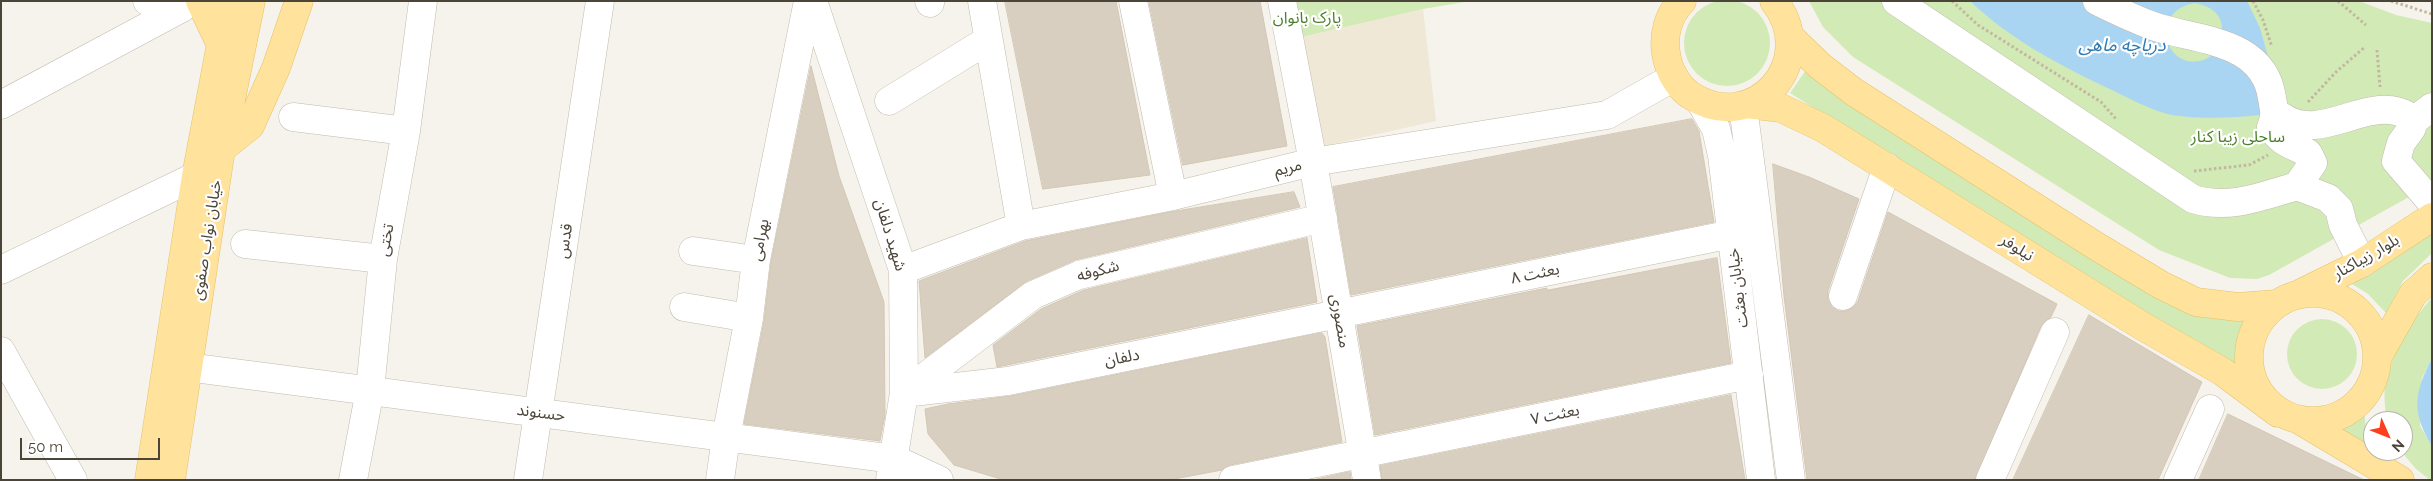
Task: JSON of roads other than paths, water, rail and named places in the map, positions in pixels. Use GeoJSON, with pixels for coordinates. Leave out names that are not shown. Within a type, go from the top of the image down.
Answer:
{"type":"FeatureCollection","features":[{"type":"Feature","properties":{"kind":"main road","name":"خیابان نواب صفوی"},"geometry":{"type":"LineString","coordinates":[[149,480],[196,176],[229,1]]}},
{"type":"Feature","properties":{"kind":"main road","name":"خیابان نواب صفوی"},"geometry":{"type":"LineString","coordinates":[[171,480],[221,149],[251,1]]}},
{"type":"Feature","properties":{"kind":"main road"},"geometry":{"type":"LineString","coordinates":[[221,149],[250,126],[276,68],[299,1]]}},
{"type":"Feature","properties":{"kind":"main road"},"geometry":{"type":"LineString","coordinates":[[1655,1],[1667,25]]}},
{"type":"Feature","properties":{"kind":"main road"},"geometry":{"type":"LineString","coordinates":[[1682,1],[1667,25],[1664,43],[1667,61],[1674,77],[1685,91],[1700,101]]}},
{"type":"Feature","properties":{"kind":"main road"},"geometry":{"type":"LineString","coordinates":[[1745,105],[1760,98],[1775,86],[1786,69],[1790,50],[1790,37],[1783,13],[1774,1]]}},
{"type":"Feature","properties":{"kind":"main road"},"geometry":{"type":"LineString","coordinates":[[191,5],[221,45]]}},
{"type":"Feature","properties":{"kind":"main road"},"geometry":{"type":"LineString","coordinates":[[1790,37],[1820,66],[1854,92],[2161,285],[2196,302],[2238,307],[2318,293],[2337,297],[2353,306],[2366,321],[2374,338],[2378,356]]}},
{"type":"Feature","properties":{"kind":"main road","name":"نیلوفر"},"geometry":{"type":"LineString","coordinates":[[1700,101],[1714,106],[1745,105],[1781,108],[1823,128],[2101,300],[2223,372],[2290,417],[2400,480]]}},
{"type":"Feature","properties":{"kind":"main road","name":"بلوار زیباکنار"},"geometry":{"type":"LineString","coordinates":[[2288,299],[2362,262],[2432,217]]}},
{"type":"Feature","properties":{"kind":"main road"},"geometry":{"type":"LineString","coordinates":[[2288,299],[2261,319],[2251,338],[2248,359],[2251,380],[2262,398],[2290,417],[2320,422],[2338,417],[2354,407],[2367,393],[2375,376],[2378,356],[2413,294],[2432,277]]}},
{"type":"Feature","properties":{"kind":"street"},"geometry":{"type":"LineString","coordinates":[[147,1],[191,5]]}},
{"type":"Feature","properties":{"kind":"street","name":"تختی"},"geometry":{"type":"LineString","coordinates":[[353,480],[370,390],[383,259],[406,131],[422,1]]}},
{"type":"Feature","properties":{"kind":"street","name":"قدس"},"geometry":{"type":"LineString","coordinates":[[528,480],[600,1]]}},
{"type":"Feature","properties":{"kind":"street","name":"بهرامی"},"geometry":{"type":"LineString","coordinates":[[720,480],[726,437],[749,318],[756,260],[808,1]]}},
{"type":"Feature","properties":{"kind":"street","name":"شهید دلفان"},"geometry":{"type":"LineString","coordinates":[[813,1],[903,270],[904,393],[892,469]]}},
{"type":"Feature","properties":{"kind":"street"},"geometry":{"type":"LineString","coordinates":[[982,1],[1021,226]]}},
{"type":"Feature","properties":{"kind":"street"},"geometry":{"type":"LineString","coordinates":[[1133,1],[1173,196]]}},
{"type":"Feature","properties":{"kind":"street","name":"منصوری"},"geometry":{"type":"LineString","coordinates":[[1282,1],[1323,218],[1364,467]]}},
{"type":"Feature","properties":{"kind":"street"},"geometry":{"type":"LineString","coordinates":[[1896,1],[2193,199],[2207,203],[2228,204],[2297,186],[2328,198],[2339,209],[2343,225],[2362,262]]}},
{"type":"Feature","properties":{"kind":"street"},"geometry":{"type":"LineString","coordinates":[[2097,1],[2169,30],[2220,42],[2237,50],[2253,61],[2271,90],[2281,125],[2308,153],[2313,163],[2297,186]]}},
{"type":"Feature","properties":{"kind":"street"},"geometry":{"type":"LineString","coordinates":[[1,105],[191,5]]}},
{"type":"Feature","properties":{"kind":"street"},"geometry":{"type":"LineString","coordinates":[[889,101],[988,40]]}},
{"type":"Feature","properties":{"kind":"street","name":"مریم"},"geometry":{"type":"LineString","coordinates":[[903,270],[1021,226],[1173,196],[1313,162],[1607,115],[1674,77]]}},
{"type":"Feature","properties":{"kind":"street","name":"خیابان بعثت"},"geometry":{"type":"LineString","coordinates":[[1700,101],[1716,129],[1718,137],[1732,234],[1761,480]]}},
{"type":"Feature","properties":{"kind":"street","name":"خیابان بعثت"},"geometry":{"type":"LineString","coordinates":[[1745,105],[1791,480]]}},
{"type":"Feature","properties":{"kind":"street"},"geometry":{"type":"LineString","coordinates":[[2281,125],[2314,126],[2382,108],[2402,112],[2410,117],[2422,115]]}},
{"type":"Feature","properties":{"kind":"street"},"geometry":{"type":"LineString","coordinates":[[2422,115],[2401,143],[2396,161],[2432,203]]}},
{"type":"Feature","properties":{"kind":"street"},"geometry":{"type":"LineString","coordinates":[[293,117],[406,131]]}},
{"type":"Feature","properties":{"kind":"street"},"geometry":{"type":"LineString","coordinates":[[1843,296],[1887,167]]}},
{"type":"Feature","properties":{"kind":"street"},"geometry":{"type":"LineString","coordinates":[[1,270],[196,176]]}},
{"type":"Feature","properties":{"kind":"street","name":"شکوفه"},"geometry":{"type":"LineString","coordinates":[[904,393],[1033,295],[1079,275],[1323,218]]}},
{"type":"Feature","properties":{"kind":"street","name":"بعثت ۸"},"geometry":{"type":"LineString","coordinates":[[1339,314],[1732,234]]}},
{"type":"Feature","properties":{"kind":"street"},"geometry":{"type":"LineString","coordinates":[[245,244],[383,259]]}},
{"type":"Feature","properties":{"kind":"street"},"geometry":{"type":"LineString","coordinates":[[693,251],[756,260]]}},
{"type":"Feature","properties":{"kind":"street"},"geometry":{"type":"LineString","coordinates":[[684,307],[749,318]]}},
{"type":"Feature","properties":{"kind":"street","name":"دلفان"},"geometry":{"type":"LineString","coordinates":[[904,393],[1008,381],[1339,314]]}},
{"type":"Feature","properties":{"kind":"street"},"geometry":{"type":"LineString","coordinates":[[1990,480],[2055,332]]}},
{"type":"Feature","properties":{"kind":"street"},"geometry":{"type":"LineString","coordinates":[[1,351],[65,473]]}},
{"type":"Feature","properties":{"kind":"street","name":"حسنوند"},"geometry":{"type":"LineString","coordinates":[[187,367],[726,437],[892,469]]}},
{"type":"Feature","properties":{"kind":"street","name":"بعثت ۷"},"geometry":{"type":"LineString","coordinates":[[1364,467],[1748,375]]}},
{"type":"Feature","properties":{"kind":"street"},"geometry":{"type":"LineString","coordinates":[[2178,480],[2210,409]]}},
{"type":"Feature","properties":{"kind":"street"},"geometry":{"type":"LineString","coordinates":[[1233,480],[1364,467]]}},
{"type":"Feature","properties":{"kind":"street"},"geometry":{"type":"LineString","coordinates":[[892,469],[939,480]]}},
{"type":"Feature","properties":{"kind":"water","name":"دریاچه ماهی"},"geometry":{"type":"Polygon","coordinates":[[[1970,1],[2247,1],[2260,28],[2276,85],[2271,113],[2205,118],[2178,116],[2161,112],[2055,62],[2002,28],[1970,1]],[[2195,3],[2181,8],[2171,17],[2167,27],[2167,39],[2171,49],[2179,57],[2190,61],[2203,60],[2210,57],[2216,50],[2222,32],[2222,25],[2216,13],[2204,5],[2195,3]]]}},
{"type":"Feature","properties":{"kind":"water"},"geometry":{"type":"Polygon","coordinates":[[[2432,358],[2432,446],[2421,423],[2417,402],[2421,382],[2432,358]]]}},
{"type":"Feature","properties":{"kind":"park label","name":"پارک بانوان"},"geometry":{"type":"Point","coordinates":[1307,18]}},
{"type":"Feature","properties":{"kind":"park label","name":"ساحلی زیبا کنار"},"geometry":{"type":"Point","coordinates":[2238,137]}}]}
